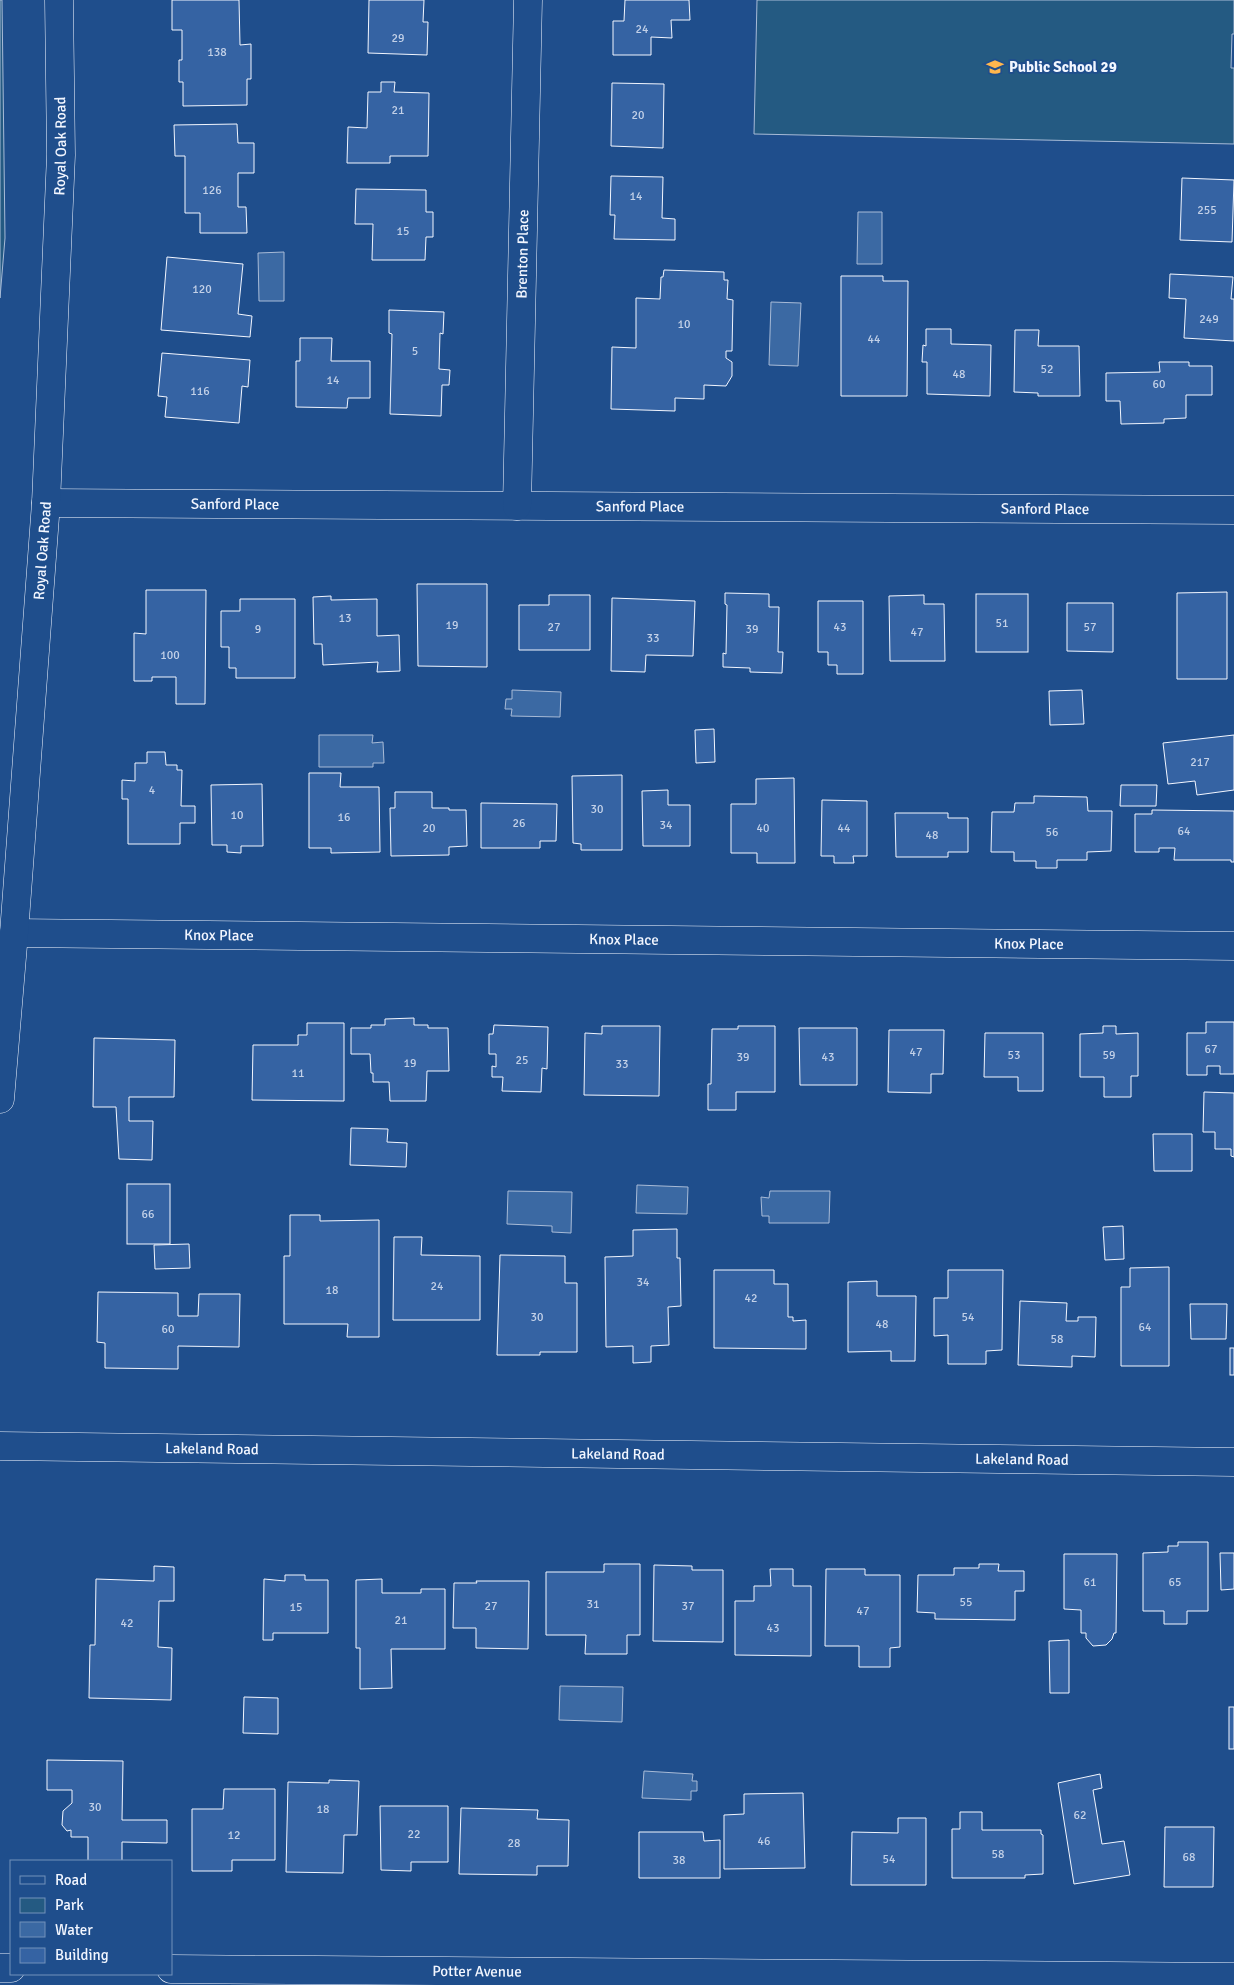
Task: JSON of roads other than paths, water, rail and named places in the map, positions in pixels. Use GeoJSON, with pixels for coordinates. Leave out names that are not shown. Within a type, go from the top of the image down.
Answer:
{"type":"FeatureCollection","features":[{"type":"Feature","properties":{"kind":"street","name":"Royal Oak Road"},"geometry":{"type":"LineString","coordinates":[[0,1099],[46,503],[60,156],[59,0]]}},
{"type":"Feature","properties":{"kind":"street","name":"Brenton Place"},"geometry":{"type":"LineString","coordinates":[[517,506],[528,0]]}},
{"type":"Feature","properties":{"kind":"street","name":"Sanford Place"},"geometry":{"type":"LineString","coordinates":[[46,503],[1234,510]]}},
{"type":"Feature","properties":{"kind":"street","name":"Knox Place"},"geometry":{"type":"LineString","coordinates":[[14,933],[1234,946]]}},
{"type":"Feature","properties":{"kind":"street","name":"Lakeland Road"},"geometry":{"type":"LineString","coordinates":[[0,1446],[1234,1462]]}},
{"type":"Feature","properties":{"kind":"street","name":"Potter Avenue"},"geometry":{"type":"LineString","coordinates":[[172,1970],[1234,1977]]}},
{"type":"Feature","properties":{"kind":"water"},"geometry":{"type":"Polygon","coordinates":[[[858,212],[882,212],[882,264],[857,264],[858,212]]]}},
{"type":"Feature","properties":{"kind":"water"},"geometry":{"type":"Polygon","coordinates":[[[284,252],[284,301],[259,301],[258,253],[284,252]]]}},
{"type":"Feature","properties":{"kind":"water"},"geometry":{"type":"Polygon","coordinates":[[[771,302],[801,303],[798,366],[769,365],[771,302]]]}},
{"type":"Feature","properties":{"kind":"water"},"geometry":{"type":"Polygon","coordinates":[[[512,690],[561,692],[560,717],[511,716],[512,709],[505,709],[506,699],[512,699],[512,690]]]}},
{"type":"Feature","properties":{"kind":"water"},"geometry":{"type":"Polygon","coordinates":[[[319,735],[373,735],[372,743],[383,742],[384,763],[373,763],[373,767],[319,767],[319,735]]]}},
{"type":"Feature","properties":{"kind":"water"},"geometry":{"type":"Polygon","coordinates":[[[637,1185],[688,1187],[687,1214],[636,1213],[637,1185]]]}},
{"type":"Feature","properties":{"kind":"water"},"geometry":{"type":"Polygon","coordinates":[[[508,1191],[572,1192],[571,1233],[552,1232],[552,1226],[507,1224],[508,1191]]]}},
{"type":"Feature","properties":{"kind":"water"},"geometry":{"type":"Polygon","coordinates":[[[770,1191],[830,1191],[829,1223],[769,1223],[769,1216],[762,1216],[761,1197],[769,1198],[770,1191]]]}},
{"type":"Feature","properties":{"kind":"water"},"geometry":{"type":"Polygon","coordinates":[[[560,1686],[623,1687],[622,1722],[559,1720],[560,1686]]]}},
{"type":"Feature","properties":{"kind":"water"},"geometry":{"type":"Polygon","coordinates":[[[644,1771],[693,1774],[692,1781],[697,1781],[697,1791],[691,1791],[691,1800],[642,1798],[644,1771]]]}},
{"type":"Feature","properties":{"kind":"place","name":"Public School 29"},"geometry":{"type":"Point","coordinates":[995,67]}}]}
